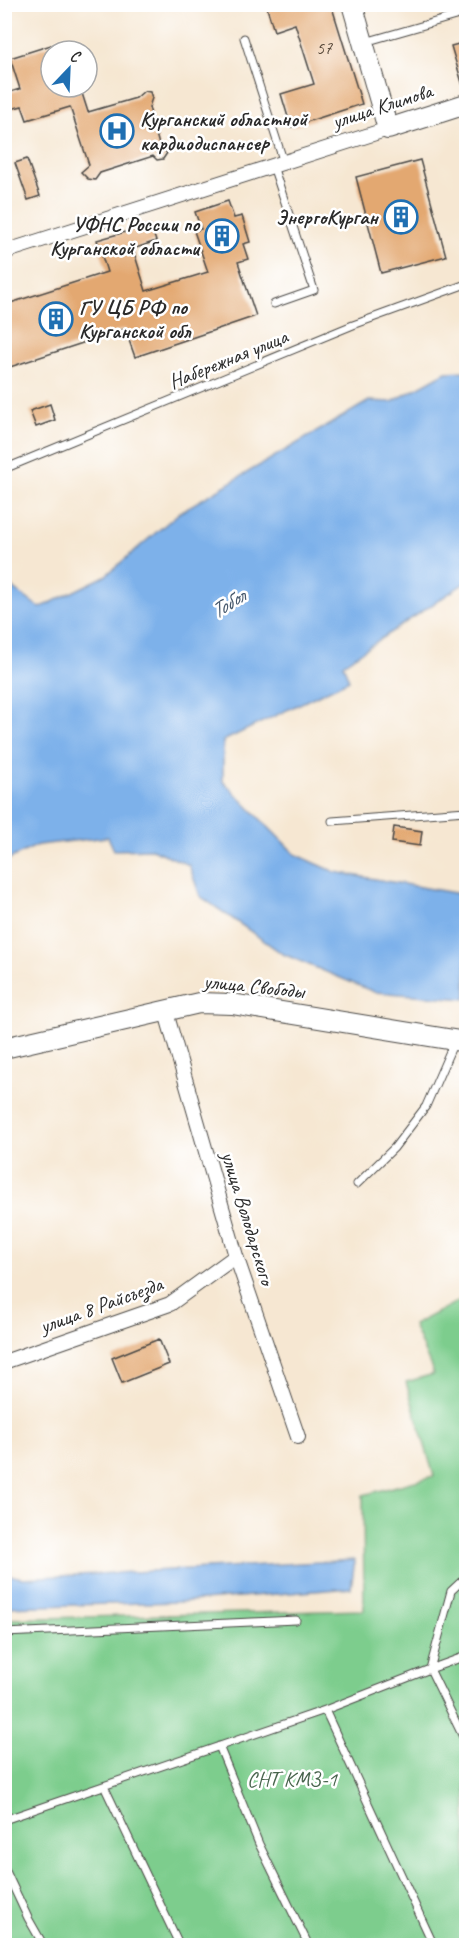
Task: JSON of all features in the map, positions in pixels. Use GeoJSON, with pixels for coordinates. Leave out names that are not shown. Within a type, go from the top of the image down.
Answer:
{"type":"FeatureCollection","features":[{"type":"Feature","properties":{"kind":"street"},"geometry":{"type":"LineString","coordinates":[[352,4],[388,129]]}},
{"type":"Feature","properties":{"kind":"street","name":"улица Климова"},"geometry":{"type":"LineString","coordinates":[[4,252],[466,104]]}},
{"type":"Feature","properties":{"kind":"street","name":"улица Свободы"},"geometry":{"type":"LineString","coordinates":[[4,1048],[199,1003],[232,1004],[461,1041]]}},
{"type":"Feature","properties":{"kind":"street","name":"улица Володарского"},"geometry":{"type":"LineString","coordinates":[[165,1009],[236,1256],[298,1437]]}},
{"type":"Feature","properties":{"kind":"street","name":"улица 8 Райсъезда"},"geometry":{"type":"LineString","coordinates":[[4,1362],[170,1304],[236,1256]]}},
{"type":"Feature","properties":{"kind":"lane"},"geometry":{"type":"LineString","coordinates":[[363,42],[466,13]]}},
{"type":"Feature","properties":{"kind":"lane"},"geometry":{"type":"LineString","coordinates":[[244,38],[314,290],[274,304]]}},
{"type":"Feature","properties":{"kind":"lane","name":"Набережная улица"},"geometry":{"type":"LineString","coordinates":[[4,469],[352,325],[466,284]]}},
{"type":"Feature","properties":{"kind":"lane"},"geometry":{"type":"LineString","coordinates":[[332,821],[466,811]]}},
{"type":"Feature","properties":{"kind":"lane"},"geometry":{"type":"LineString","coordinates":[[357,1184],[394,1148],[426,1106],[461,1041]]}},
{"type":"Feature","properties":{"kind":"lane"},"geometry":{"type":"LineString","coordinates":[[466,1577],[451,1592],[430,1669],[466,1743]]}},
{"type":"Feature","properties":{"kind":"lane"},"geometry":{"type":"LineString","coordinates":[[4,1633],[296,1620]]}},
{"type":"Feature","properties":{"kind":"lane"},"geometry":{"type":"LineString","coordinates":[[4,1820],[325,1710],[466,1656]]}},
{"type":"Feature","properties":{"kind":"lane"},"geometry":{"type":"LineString","coordinates":[[325,1710],[434,1946]]}},
{"type":"Feature","properties":{"kind":"lane"},"geometry":{"type":"LineString","coordinates":[[219,1746],[259,1844],[309,1946]]}},
{"type":"Feature","properties":{"kind":"lane"},"geometry":{"type":"LineString","coordinates":[[104,1786],[180,1946]]}},
{"type":"Feature","properties":{"kind":"lane"},"geometry":{"type":"LineString","coordinates":[[4,1867],[27,1918],[44,1946]]}},
{"type":"Feature","properties":{"kind":"green space","name":"СНТ КМЗ-1"},"geometry":{"type":"Polygon","coordinates":[[[466,1297],[466,1945],[5,1945],[4,1619],[364,1610],[363,1495],[434,1476],[406,1382],[434,1374],[413,1325],[466,1297]]]}},
{"type":"Feature","properties":{"kind":"water","name":"Тобол"},"geometry":{"type":"Polygon","coordinates":[[[466,371],[466,582],[343,664],[349,680],[223,741],[223,781],[295,854],[335,872],[466,895],[466,999],[374,992],[283,954],[200,896],[189,865],[152,849],[114,850],[108,837],[38,845],[5,861],[5,584],[40,608],[105,576],[180,512],[369,401],[392,402],[446,372],[466,371]]]}},
{"type":"Feature","properties":{"kind":"water"},"geometry":{"type":"Polygon","coordinates":[[[355,1560],[351,1588],[179,1602],[5,1607],[5,1574],[22,1578],[355,1560]]]}},
{"type":"Feature","properties":{"kind":"building"},"geometry":{"type":"Polygon","coordinates":[[[279,4],[331,4],[362,104],[291,127],[281,94],[314,84],[295,24],[274,31],[267,8],[279,4]]]}},
{"type":"Feature","properties":{"kind":"building"},"geometry":{"type":"Polygon","coordinates":[[[466,42],[466,85],[463,86],[451,46],[466,42]]]}},
{"type":"Feature","properties":{"kind":"building","name":"Курганский областной кардиодиспансер"},"geometry":{"type":"Polygon","coordinates":[[[39,49],[39,99],[84,99],[88,112],[136,98],[144,91],[150,92],[152,98],[149,107],[159,145],[167,153],[163,159],[157,160],[153,156],[100,173],[95,180],[88,179],[81,172],[89,165],[70,107],[27,120],[22,106],[4,111],[4,94],[20,89],[10,58],[39,49]]]}},
{"type":"Feature","properties":{"kind":"building"},"geometry":{"type":"Polygon","coordinates":[[[27,159],[40,196],[28,200],[15,163],[27,159]]]}},
{"type":"Feature","properties":{"kind":"building","name":"ЭнергоКурган"},"geometry":{"type":"Polygon","coordinates":[[[420,160],[446,256],[381,273],[356,177],[420,160]]]}},
{"type":"Feature","properties":{"kind":"building"},"geometry":{"type":"Polygon","coordinates":[[[228,201],[234,218],[242,216],[250,242],[243,244],[248,259],[238,262],[256,316],[135,357],[125,329],[4,369],[4,305],[107,272],[97,240],[150,225],[156,241],[133,249],[146,291],[208,272],[194,231],[201,229],[195,212],[228,201]]]}},
{"type":"Feature","properties":{"kind":"building"},"geometry":{"type":"Polygon","coordinates":[[[50,404],[55,420],[36,427],[30,411],[50,404]]]}},
{"type":"Feature","properties":{"kind":"building"},"geometry":{"type":"Polygon","coordinates":[[[394,827],[422,831],[420,846],[392,842],[394,827]]]}},
{"type":"Feature","properties":{"kind":"building"},"geometry":{"type":"Polygon","coordinates":[[[159,1339],[169,1364],[122,1383],[112,1358],[159,1339]]]}},
{"type":"Feature","properties":{"kind":"place","name":"Курганский областной кардиодиспансер"},"geometry":{"type":"Point","coordinates":[117,131]}},
{"type":"Feature","properties":{"kind":"place","name":"ЭнергоКурган"},"geometry":{"type":"Point","coordinates":[401,217]}},
{"type":"Feature","properties":{"kind":"place","name":"УФНС России по Курганской области"},"geometry":{"type":"Point","coordinates":[222,236]}},
{"type":"Feature","properties":{"kind":"place","name":"ГУ ЦБ РФ по Курганской обл"},"geometry":{"type":"Point","coordinates":[56,319]}}]}
